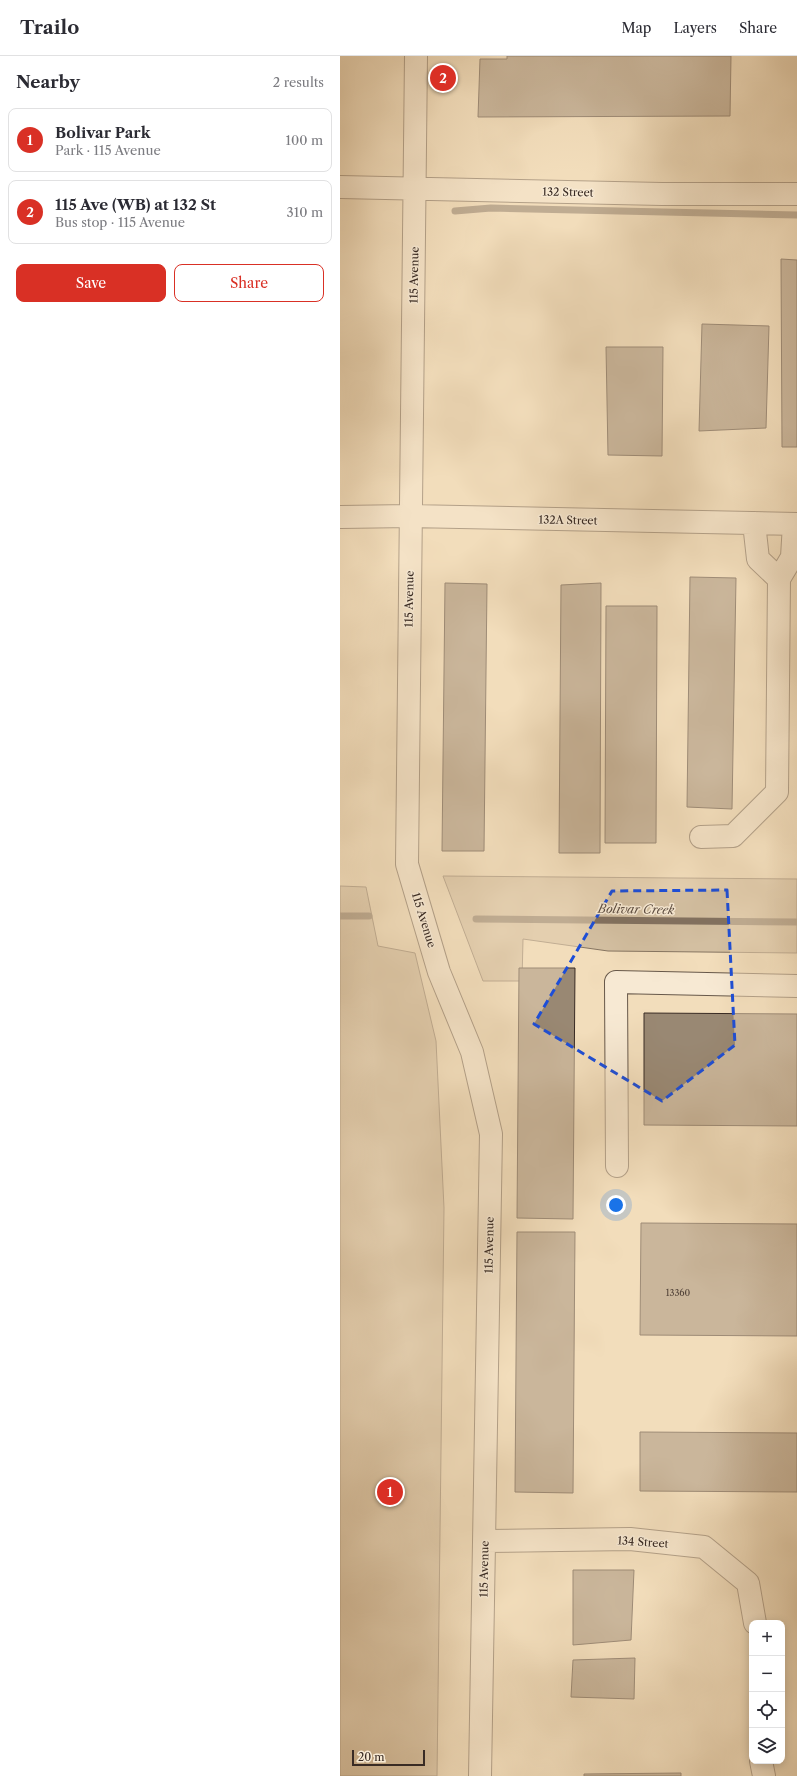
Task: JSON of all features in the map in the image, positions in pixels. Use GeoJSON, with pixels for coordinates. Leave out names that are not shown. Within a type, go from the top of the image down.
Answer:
{"type":"FeatureCollection","features":[{"type":"Feature","properties":{"kind":"street","name":"115 Avenue"},"geometry":{"type":"LineString","coordinates":[[416,56],[416,188],[406,864],[439,972],[472,1052],[491,1134],[480,1776]]}},
{"type":"Feature","properties":{"kind":"street","name":"132 Street"},"geometry":{"type":"LineString","coordinates":[[340,187],[662,194],[797,194]]}},
{"type":"Feature","properties":{"kind":"street","name":"132A Street"},"geometry":{"type":"LineString","coordinates":[[340,517],[410,516],[795,524]]}},
{"type":"Feature","properties":{"kind":"street"},"geometry":{"type":"LineString","coordinates":[[754,523],[758,559],[779,579]]}},
{"type":"Feature","properties":{"kind":"street"},"geometry":{"type":"LineString","coordinates":[[701,837],[732,836],[776,792],[779,579],[792,557],[795,524]]}},
{"type":"Feature","properties":{"kind":"street"},"geometry":{"type":"LineString","coordinates":[[617,1166],[616,982],[797,986]]}},
{"type":"Feature","properties":{"kind":"street","name":"134 Street"},"geometry":{"type":"LineString","coordinates":[[485,1541],[630,1539],[704,1547],[748,1583],[754,1620]]}},
{"type":"Feature","properties":{"kind":"street"},"geometry":{"type":"LineString","coordinates":[[762,1764],[764,1776]]}},
{"type":"Feature","properties":{"kind":"highlighted area"},"geometry":{"type":"Polygon","coordinates":[[[727,890],[735,1045],[662,1101],[534,1024],[612,891],[727,890]]]}},
{"type":"Feature","properties":{"kind":"shaded area"},"geometry":{"type":"Polygon","coordinates":[[[443,876],[797,879],[797,953],[608,951],[523,939],[522,981],[483,981],[443,876]]]}},
{"type":"Feature","properties":{"kind":"shaded area"},"geometry":{"type":"Polygon","coordinates":[[[340,886],[366,887],[378,946],[415,953],[436,1041],[444,1208],[437,1776],[340,1776],[340,886]]]}},
{"type":"Feature","properties":{"kind":"building"},"geometry":{"type":"Polygon","coordinates":[[[507,56],[731,56],[730,116],[478,117],[480,59],[507,59],[507,56]]]}},
{"type":"Feature","properties":{"kind":"building"},"geometry":{"type":"Polygon","coordinates":[[[781,259],[797,260],[797,447],[782,447],[781,259]]]}},
{"type":"Feature","properties":{"kind":"building"},"geometry":{"type":"Polygon","coordinates":[[[702,324],[769,326],[766,428],[699,431],[702,324]]]}},
{"type":"Feature","properties":{"kind":"building"},"geometry":{"type":"Polygon","coordinates":[[[606,347],[663,347],[662,456],[608,455],[606,347]]]}},
{"type":"Feature","properties":{"kind":"building"},"geometry":{"type":"Polygon","coordinates":[[[690,577],[736,578],[732,809],[687,807],[690,577]]]}},
{"type":"Feature","properties":{"kind":"building"},"geometry":{"type":"Polygon","coordinates":[[[445,583],[487,584],[484,851],[442,851],[445,583]]]}},
{"type":"Feature","properties":{"kind":"building"},"geometry":{"type":"Polygon","coordinates":[[[601,583],[600,853],[559,853],[561,585],[601,583]]]}},
{"type":"Feature","properties":{"kind":"building"},"geometry":{"type":"Polygon","coordinates":[[[606,606],[657,606],[656,843],[605,843],[606,606]]]}},
{"type":"Feature","properties":{"kind":"building"},"geometry":{"type":"Polygon","coordinates":[[[519,968],[575,968],[573,1219],[517,1218],[519,968]]]}},
{"type":"Feature","properties":{"kind":"building"},"geometry":{"type":"Polygon","coordinates":[[[644,1013],[797,1014],[797,1126],[644,1125],[644,1013]]]}},
{"type":"Feature","properties":{"kind":"building"},"geometry":{"type":"Polygon","coordinates":[[[641,1223],[797,1224],[797,1336],[640,1335],[641,1223]]]}},
{"type":"Feature","properties":{"kind":"building"},"geometry":{"type":"Polygon","coordinates":[[[517,1232],[575,1232],[573,1493],[515,1492],[517,1232]]]}},
{"type":"Feature","properties":{"kind":"building"},"geometry":{"type":"Polygon","coordinates":[[[640,1432],[797,1433],[797,1492],[640,1491],[640,1432]]]}},
{"type":"Feature","properties":{"kind":"building"},"geometry":{"type":"Polygon","coordinates":[[[573,1570],[634,1570],[631,1640],[573,1645],[573,1570]]]}},
{"type":"Feature","properties":{"kind":"building"},"geometry":{"type":"Polygon","coordinates":[[[635,1658],[634,1699],[571,1697],[573,1660],[635,1658]]]}},
{"type":"Feature","properties":{"kind":"building"},"geometry":{"type":"Polygon","coordinates":[[[681,1773],[681,1776],[584,1776],[584,1774],[681,1773]]]}},
{"type":"Feature","properties":{"kind":"waterway"},"geometry":{"type":"LineString","coordinates":[[455,211],[491,208],[797,215]]}},
{"type":"Feature","properties":{"kind":"waterway","name":"Bolivar Creek"},"geometry":{"type":"LineString","coordinates":[[340,916],[369,916]]}},
{"type":"Feature","properties":{"kind":"waterway","name":"Bolivar Creek"},"geometry":{"type":"LineString","coordinates":[[476,919],[797,922]]}},
{"type":"Feature","properties":{"kind":"place","name":"115 Ave (WB) at 132 St"},"geometry":{"type":"Point","coordinates":[443,78]}},
{"type":"Feature","properties":{"kind":"place","name":"Bolivar Park"},"geometry":{"type":"Point","coordinates":[390,1492]}}]}
